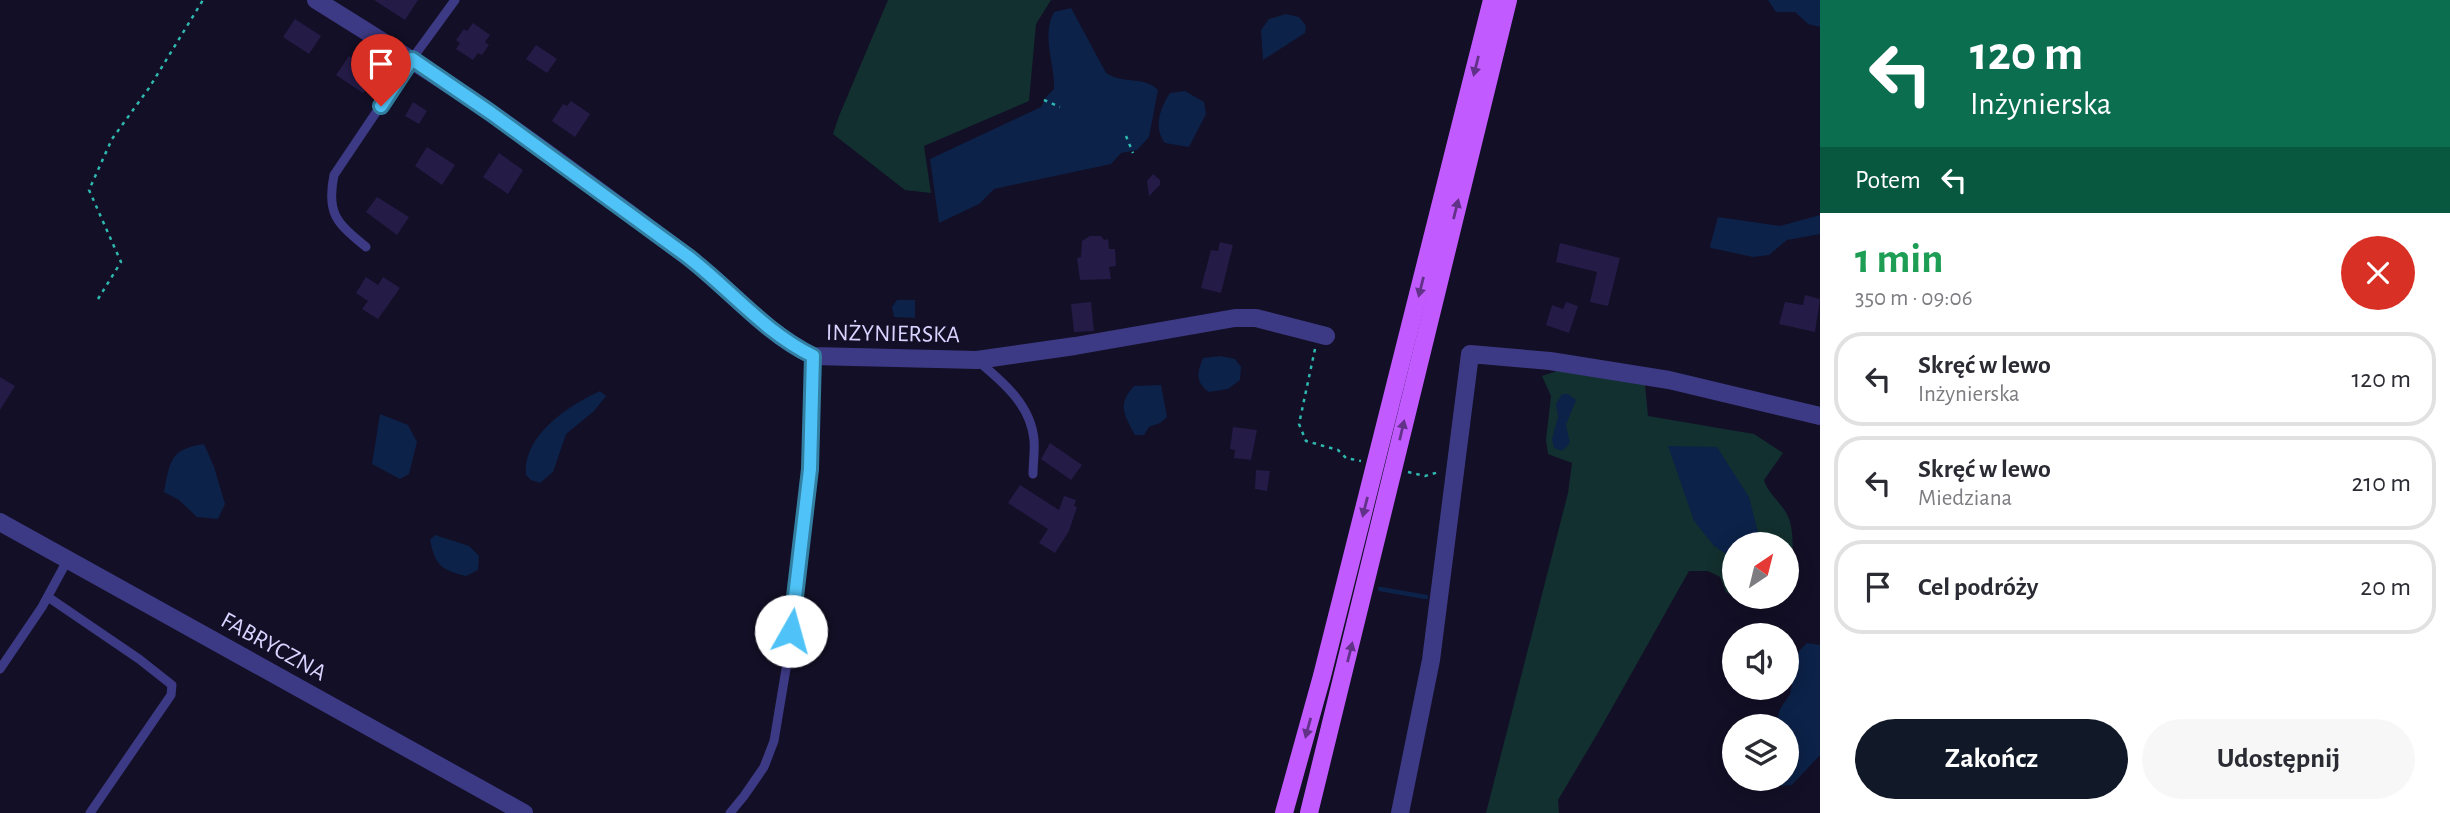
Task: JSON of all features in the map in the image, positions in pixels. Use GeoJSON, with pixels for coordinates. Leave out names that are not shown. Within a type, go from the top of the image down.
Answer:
{"type":"FeatureCollection","features":[{"type":"Feature","properties":{"kind":"main road"},"geometry":{"type":"LineString","coordinates":[[1284,813],[1326,663],[1492,0]]}},
{"type":"Feature","properties":{"kind":"main road"},"geometry":{"type":"LineString","coordinates":[[1309,813],[1508,0]]}},
{"type":"Feature","properties":{"kind":"street","name":"INŻYNIERSKA"},"geometry":{"type":"LineString","coordinates":[[316,0],[412,59],[491,113],[713,276],[775,334],[813,356],[977,360],[1235,318],[1256,318],[1321,335]]}},
{"type":"Feature","properties":{"kind":"street"},"geometry":{"type":"LineString","coordinates":[[1400,813],[1431,660],[1470,354],[1550,361],[1669,380],[1820,416]]}},
{"type":"Feature","properties":{"kind":"street","name":"FABRYCZNA"},"geometry":{"type":"LineString","coordinates":[[0,522],[524,813]]}},
{"type":"Feature","properties":{"kind":"lane"},"geometry":{"type":"LineString","coordinates":[[366,247],[348,232],[334,215],[330,193],[334,175],[455,0]]}},
{"type":"Feature","properties":{"kind":"lane"},"geometry":{"type":"LineString","coordinates":[[730,813],[764,767],[774,741],[788,657],[810,469],[813,356]]}},
{"type":"Feature","properties":{"kind":"lane"},"geometry":{"type":"LineString","coordinates":[[977,360],[999,378],[1025,410],[1034,440],[1033,474]]}},
{"type":"Feature","properties":{"kind":"lane"},"geometry":{"type":"LineString","coordinates":[[0,669],[48,597],[68,559]]}},
{"type":"Feature","properties":{"kind":"lane"},"geometry":{"type":"LineString","coordinates":[[48,597],[139,659],[172,685],[171,695],[90,813]]}},
{"type":"Feature","properties":{"kind":"path"},"geometry":{"type":"LineString","coordinates":[[98,299],[121,262],[89,190],[112,139],[149,88],[203,0]]}},
{"type":"Feature","properties":{"kind":"path"},"geometry":{"type":"LineString","coordinates":[[1044,100],[1060,107]]}},
{"type":"Feature","properties":{"kind":"path"},"geometry":{"type":"LineString","coordinates":[[1126,136],[1133,153]]}},
{"type":"Feature","properties":{"kind":"path"},"geometry":{"type":"LineString","coordinates":[[1321,335],[1315,348],[1299,424],[1302,432],[1306,441],[1338,450],[1346,458],[1372,464]]}},
{"type":"Feature","properties":{"kind":"path"},"geometry":{"type":"LineString","coordinates":[[1399,470],[1425,476],[1456,468]]}},
{"type":"Feature","properties":{"kind":"green space"},"geometry":{"type":"Polygon","coordinates":[[[888,0],[1051,0],[1036,24],[1029,101],[924,146],[931,193],[905,190],[833,134],[888,0]]]}},
{"type":"Feature","properties":{"kind":"green space"},"geometry":{"type":"Polygon","coordinates":[[[1557,371],[1645,384],[1648,416],[1754,434],[1783,453],[1764,480],[1769,491],[1784,509],[1792,532],[1722,532],[1722,582],[1720,577],[1708,571],[1689,571],[1558,800],[1559,813],[1486,813],[1568,493],[1572,463],[1548,454],[1546,440],[1551,396],[1542,376],[1557,371]]]}},
{"type":"Feature","properties":{"kind":"water"},"geometry":{"type":"Polygon","coordinates":[[[1768,0],[1820,0],[1820,27],[1808,24],[1795,12],[1776,12],[1768,0]]]}},
{"type":"Feature","properties":{"kind":"water"},"geometry":{"type":"Polygon","coordinates":[[[1071,8],[1106,73],[1120,79],[1146,83],[1158,90],[1149,137],[1137,150],[1121,153],[1111,164],[994,189],[979,204],[939,223],[930,159],[1041,107],[1054,89],[1049,40],[1050,21],[1054,12],[1071,8]]]}},
{"type":"Feature","properties":{"kind":"water"},"geometry":{"type":"Polygon","coordinates":[[[1286,14],[1299,17],[1306,26],[1305,33],[1263,60],[1261,30],[1269,19],[1286,14]]]}},
{"type":"Feature","properties":{"kind":"water"},"geometry":{"type":"Polygon","coordinates":[[[1185,91],[1204,102],[1206,114],[1189,147],[1165,143],[1159,131],[1161,111],[1170,93],[1185,91]]]}},
{"type":"Feature","properties":{"kind":"water"},"geometry":{"type":"Polygon","coordinates":[[[1820,215],[1820,234],[1787,240],[1769,255],[1753,257],[1710,246],[1718,217],[1780,226],[1820,215]]]}},
{"type":"Feature","properties":{"kind":"water"},"geometry":{"type":"Polygon","coordinates":[[[897,300],[915,300],[915,318],[894,317],[892,307],[897,300]]]}},
{"type":"Feature","properties":{"kind":"water"},"geometry":{"type":"Polygon","coordinates":[[[1220,356],[1235,359],[1241,367],[1240,380],[1228,389],[1209,392],[1199,381],[1199,368],[1203,358],[1220,356]]]}},
{"type":"Feature","properties":{"kind":"water"},"geometry":{"type":"Polygon","coordinates":[[[1161,385],[1167,417],[1149,427],[1144,435],[1135,435],[1125,415],[1125,399],[1134,386],[1161,385]]]}},
{"type":"Feature","properties":{"kind":"water"},"geometry":{"type":"Polygon","coordinates":[[[600,391],[606,396],[594,411],[566,434],[553,472],[540,483],[531,480],[526,475],[527,461],[540,435],[562,414],[600,391]]]}},
{"type":"Feature","properties":{"kind":"water"},"geometry":{"type":"Polygon","coordinates":[[[1562,394],[1568,394],[1576,400],[1566,425],[1570,443],[1562,451],[1554,448],[1552,439],[1558,417],[1556,404],[1562,394]]]}},
{"type":"Feature","properties":{"kind":"water"},"geometry":{"type":"Polygon","coordinates":[[[380,414],[408,425],[417,442],[409,474],[400,479],[372,464],[380,414]]]}},
{"type":"Feature","properties":{"kind":"water"},"geometry":{"type":"Polygon","coordinates":[[[204,444],[225,504],[218,519],[197,517],[179,500],[164,492],[170,465],[178,453],[204,444]]]}},
{"type":"Feature","properties":{"kind":"water"},"geometry":{"type":"Polygon","coordinates":[[[1668,446],[1717,447],[1749,497],[1758,532],[1722,532],[1722,551],[1714,546],[1694,521],[1668,446]]]}},
{"type":"Feature","properties":{"kind":"water"},"geometry":{"type":"Polygon","coordinates":[[[435,535],[469,546],[479,556],[478,570],[466,576],[440,565],[430,540],[435,535]]]}},
{"type":"Feature","properties":{"kind":"water"},"geometry":{"type":"Polygon","coordinates":[[[1807,643],[1820,645],[1820,755],[1799,778],[1799,714],[1779,714],[1786,700],[1799,700],[1799,651],[1807,643]]]}},
{"type":"Feature","properties":{"kind":"building"},"geometry":{"type":"Polygon","coordinates":[[[374,0],[418,0],[405,20],[374,0]]]}},
{"type":"Feature","properties":{"kind":"building"},"geometry":{"type":"Polygon","coordinates":[[[295,19],[321,36],[309,54],[283,37],[295,19]]]}},
{"type":"Feature","properties":{"kind":"building"},"geometry":{"type":"Polygon","coordinates":[[[473,23],[490,35],[485,42],[489,45],[482,55],[478,53],[473,60],[456,49],[460,43],[456,40],[464,29],[467,31],[473,23]]]}},
{"type":"Feature","properties":{"kind":"building"},"geometry":{"type":"Polygon","coordinates":[[[536,45],[557,59],[547,73],[526,59],[536,45]]]}},
{"type":"Feature","properties":{"kind":"building"},"geometry":{"type":"Polygon","coordinates":[[[349,56],[376,74],[363,93],[336,75],[349,56]]]}},
{"type":"Feature","properties":{"kind":"building"},"geometry":{"type":"Polygon","coordinates":[[[571,101],[590,114],[575,137],[552,121],[563,104],[567,106],[571,101]]]}},
{"type":"Feature","properties":{"kind":"building"},"geometry":{"type":"Polygon","coordinates":[[[413,102],[427,111],[419,124],[405,116],[413,102]]]}},
{"type":"Feature","properties":{"kind":"building"},"geometry":{"type":"Polygon","coordinates":[[[427,147],[455,165],[442,185],[415,166],[427,147]]]}},
{"type":"Feature","properties":{"kind":"building"},"geometry":{"type":"Polygon","coordinates":[[[499,153],[523,170],[508,194],[483,177],[499,153]]]}},
{"type":"Feature","properties":{"kind":"building"},"geometry":{"type":"Polygon","coordinates":[[[1153,174],[1160,180],[1160,185],[1149,196],[1147,181],[1153,174]]]}},
{"type":"Feature","properties":{"kind":"building"},"geometry":{"type":"Polygon","coordinates":[[[377,197],[409,217],[397,235],[366,212],[377,197]]]}},
{"type":"Feature","properties":{"kind":"building"},"geometry":{"type":"Polygon","coordinates":[[[1090,236],[1108,239],[1109,249],[1115,249],[1116,266],[1109,267],[1111,279],[1080,280],[1077,258],[1081,257],[1082,241],[1090,236]]]}},
{"type":"Feature","properties":{"kind":"building"},"geometry":{"type":"Polygon","coordinates":[[[1220,242],[1233,245],[1221,293],[1201,288],[1211,250],[1218,251],[1220,242]]]}},
{"type":"Feature","properties":{"kind":"building"},"geometry":{"type":"Polygon","coordinates":[[[1560,243],[1620,258],[1608,306],[1590,302],[1597,272],[1556,262],[1560,243]]]}},
{"type":"Feature","properties":{"kind":"building"},"geometry":{"type":"Polygon","coordinates":[[[366,277],[378,285],[383,277],[400,288],[378,319],[362,309],[368,301],[356,293],[366,277]]]}},
{"type":"Feature","properties":{"kind":"building"},"geometry":{"type":"Polygon","coordinates":[[[1805,295],[1820,299],[1815,332],[1779,324],[1785,302],[1803,305],[1805,295]]]}},
{"type":"Feature","properties":{"kind":"building"},"geometry":{"type":"Polygon","coordinates":[[[1091,302],[1094,331],[1074,332],[1071,304],[1091,302]]]}},
{"type":"Feature","properties":{"kind":"building"},"geometry":{"type":"Polygon","coordinates":[[[1566,302],[1578,306],[1569,333],[1546,325],[1552,305],[1563,309],[1566,302]]]}},
{"type":"Feature","properties":{"kind":"building"},"geometry":{"type":"Polygon","coordinates":[[[0,377],[15,386],[0,410],[0,377]]]}},
{"type":"Feature","properties":{"kind":"building"},"geometry":{"type":"Polygon","coordinates":[[[1233,427],[1257,430],[1251,460],[1234,458],[1235,450],[1230,449],[1233,427]]]}},
{"type":"Feature","properties":{"kind":"building"},"geometry":{"type":"Polygon","coordinates":[[[1050,443],[1082,465],[1071,480],[1041,459],[1050,443]]]}},
{"type":"Feature","properties":{"kind":"building"},"geometry":{"type":"Polygon","coordinates":[[[1256,470],[1270,471],[1267,491],[1255,489],[1256,470]]]}},
{"type":"Feature","properties":{"kind":"building"},"geometry":{"type":"Polygon","coordinates":[[[1020,485],[1059,510],[1064,496],[1076,500],[1074,506],[1077,507],[1069,531],[1055,553],[1039,543],[1048,529],[1008,503],[1020,485]]]}},
{"type":"Feature","properties":{"kind":"waterway"},"geometry":{"type":"LineString","coordinates":[[1380,589],[1426,597]]}},
{"type":"Feature","properties":{"kind":"route"},"geometry":{"type":"LineString","coordinates":[[381,106],[412,59],[491,113],[687,256],[713,276],[775,334],[813,356],[810,469],[791,631]]}}]}
